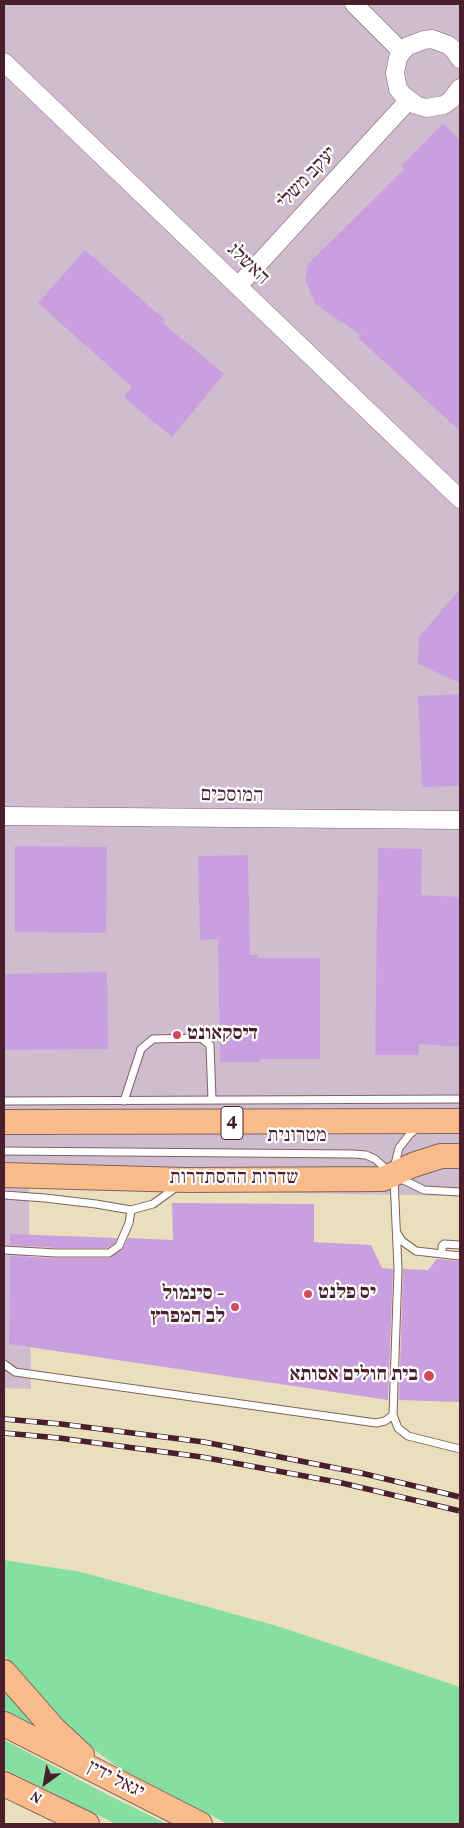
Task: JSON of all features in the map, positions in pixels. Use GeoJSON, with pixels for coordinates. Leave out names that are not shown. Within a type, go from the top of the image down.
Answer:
{"type":"FeatureCollection","features":[{"type":"Feature","properties":{"kind":"highway","name":"4"},"geometry":{"type":"LineString","coordinates":[[6,1108],[28,1123],[460,1121]]}},
{"type":"Feature","properties":{"kind":"highway","name":"שדרות ההסתדרות"},"geometry":{"type":"LineString","coordinates":[[4,1175],[186,1180],[382,1178],[441,1156],[460,1156]]}},
{"type":"Feature","properties":{"kind":"highway"},"geometry":{"type":"LineString","coordinates":[[4,1672],[54,1729],[110,1778]]}},
{"type":"Feature","properties":{"kind":"highway","name":"יגאל ידין"},"geometry":{"type":"LineString","coordinates":[[4,1724],[200,1824]]}},
{"type":"Feature","properties":{"kind":"highway"},"geometry":{"type":"LineString","coordinates":[[4,1784],[87,1824]]}},
{"type":"Feature","properties":{"kind":"street"},"geometry":{"type":"LineString","coordinates":[[354,4],[402,52]]}},
{"type":"Feature","properties":{"kind":"street"},"geometry":{"type":"LineString","coordinates":[[457,99],[444,105],[426,108],[408,101],[398,89],[394,73],[398,58],[402,52],[416,42],[424,40],[440,41],[458,51]]}},
{"type":"Feature","properties":{"kind":"street","name":"האשלג"},"geometry":{"type":"LineString","coordinates":[[4,62],[460,499]]}},
{"type":"Feature","properties":{"kind":"street","name":"יעקב משלי"},"geometry":{"type":"LineString","coordinates":[[238,286],[408,101]]}},
{"type":"Feature","properties":{"kind":"street","name":"המוסכים"},"geometry":{"type":"LineString","coordinates":[[4,816],[460,820]]}},
{"type":"Feature","properties":{"kind":"lane"},"geometry":{"type":"LineString","coordinates":[[124,1100],[141,1049],[153,1039],[200,1038],[210,1045],[212,1100]]}},
{"type":"Feature","properties":{"kind":"lane"},"geometry":{"type":"LineString","coordinates":[[6,1108],[124,1100],[460,1099]]}},
{"type":"Feature","properties":{"kind":"lane"},"geometry":{"type":"LineString","coordinates":[[431,1121],[416,1129],[404,1141],[396,1157],[393,1175],[398,1269],[393,1415],[398,1428],[408,1436],[460,1450]]}},
{"type":"Feature","properties":{"kind":"lane","name":"מטרונית"},"geometry":{"type":"LineString","coordinates":[[4,1151],[366,1155],[375,1159],[393,1175],[424,1190],[460,1192]]}},
{"type":"Feature","properties":{"kind":"lane"},"geometry":{"type":"LineString","coordinates":[[4,1195],[53,1199],[132,1210],[153,1204],[186,1180]]}},
{"type":"Feature","properties":{"kind":"lane"},"geometry":{"type":"LineString","coordinates":[[4,1250],[109,1253],[118,1246],[129,1223],[132,1210]]}},
{"type":"Feature","properties":{"kind":"lane"},"geometry":{"type":"LineString","coordinates":[[395,1228],[402,1241],[411,1249],[421,1252],[460,1256]]}},
{"type":"Feature","properties":{"kind":"lane"},"geometry":{"type":"LineString","coordinates":[[442,1254],[442,1246],[444,1244],[460,1245]]}},
{"type":"Feature","properties":{"kind":"lane"},"geometry":{"type":"LineString","coordinates":[[4,1364],[15,1372],[376,1423],[385,1421],[393,1415]]}},
{"type":"Feature","properties":{"kind":"shaded area"},"geometry":{"type":"Polygon","coordinates":[[[4,4],[460,4],[460,1196],[29,1188],[31,1389],[4,1388],[4,4]]]}},
{"type":"Feature","properties":{"kind":"green space"},"geometry":{"type":"Polygon","coordinates":[[[4,1560],[81,1572],[277,1626],[460,1687],[460,1824],[228,1824],[122,1770],[74,1735],[4,1655],[4,1560]]]}},
{"type":"Feature","properties":{"kind":"green space"},"geometry":{"type":"Polygon","coordinates":[[[4,1681],[31,1713],[38,1730],[4,1712],[4,1681]]]}},
{"type":"Feature","properties":{"kind":"green space"},"geometry":{"type":"Polygon","coordinates":[[[4,1740],[167,1824],[116,1824],[4,1769],[4,1740]]]}},
{"type":"Feature","properties":{"kind":"building"},"geometry":{"type":"Polygon","coordinates":[[[443,123],[460,140],[460,431],[358,338],[361,335],[315,304],[305,279],[308,264],[404,169],[401,166],[443,123]]]}},
{"type":"Feature","properties":{"kind":"building"},"geometry":{"type":"Polygon","coordinates":[[[85,250],[165,320],[163,323],[224,374],[172,437],[124,397],[132,387],[38,303],[85,250]]]}},
{"type":"Feature","properties":{"kind":"building"},"geometry":{"type":"Polygon","coordinates":[[[460,589],[460,683],[418,664],[419,637],[460,589]]]}},
{"type":"Feature","properties":{"kind":"building"},"geometry":{"type":"Polygon","coordinates":[[[460,694],[460,786],[422,787],[418,696],[460,694]]]}},
{"type":"Feature","properties":{"kind":"building"},"geometry":{"type":"Polygon","coordinates":[[[15,846],[107,847],[106,933],[15,932],[15,846]]]}},
{"type":"Feature","properties":{"kind":"building"},"geometry":{"type":"Polygon","coordinates":[[[378,848],[422,849],[421,895],[460,897],[460,1047],[419,1044],[419,1055],[375,1055],[378,848]]]}},
{"type":"Feature","properties":{"kind":"building"},"geometry":{"type":"Polygon","coordinates":[[[248,855],[250,955],[258,955],[258,958],[320,958],[320,1059],[260,1059],[260,1062],[220,1062],[218,939],[200,940],[198,856],[248,855]]]}},
{"type":"Feature","properties":{"kind":"building"},"geometry":{"type":"Polygon","coordinates":[[[107,972],[108,1049],[4,1050],[4,974],[107,972]]]}},
{"type":"Feature","properties":{"kind":"building","name":"סינמול - לב המפרץ"},"geometry":{"type":"Polygon","coordinates":[[[172,1203],[314,1204],[314,1242],[371,1245],[382,1268],[393,1269],[388,1400],[9,1344],[10,1256],[109,1258],[122,1250],[128,1238],[173,1240],[172,1203]]]}},
{"type":"Feature","properties":{"kind":"building"},"geometry":{"type":"Polygon","coordinates":[[[10,1234],[117,1238],[115,1243],[107,1248],[56,1248],[10,1245],[10,1234]]]}},
{"type":"Feature","properties":{"kind":"building"},"geometry":{"type":"Polygon","coordinates":[[[437,1259],[460,1261],[460,1402],[399,1400],[403,1269],[428,1270],[437,1259]]]}},
{"type":"Feature","properties":{"kind":"railway"},"geometry":{"type":"LineString","coordinates":[[4,1419],[61,1424],[204,1442],[361,1473],[460,1497]]}},
{"type":"Feature","properties":{"kind":"railway"},"geometry":{"type":"LineString","coordinates":[[4,1433],[59,1438],[202,1457],[342,1483],[460,1511]]}},
{"type":"Feature","properties":{"kind":"place","name":"דיסקאונט"},"geometry":{"type":"Point","coordinates":[177,1035]}},
{"type":"Feature","properties":{"kind":"place","name":"יס פלנט"},"geometry":{"type":"Point","coordinates":[308,1294]}},
{"type":"Feature","properties":{"kind":"place","name":"סינמול - לב המפרץ"},"geometry":{"type":"Point","coordinates":[235,1307]}},
{"type":"Feature","properties":{"kind":"place","name":"בית חולים אסותא"},"geometry":{"type":"Point","coordinates":[429,1376]}}]}
